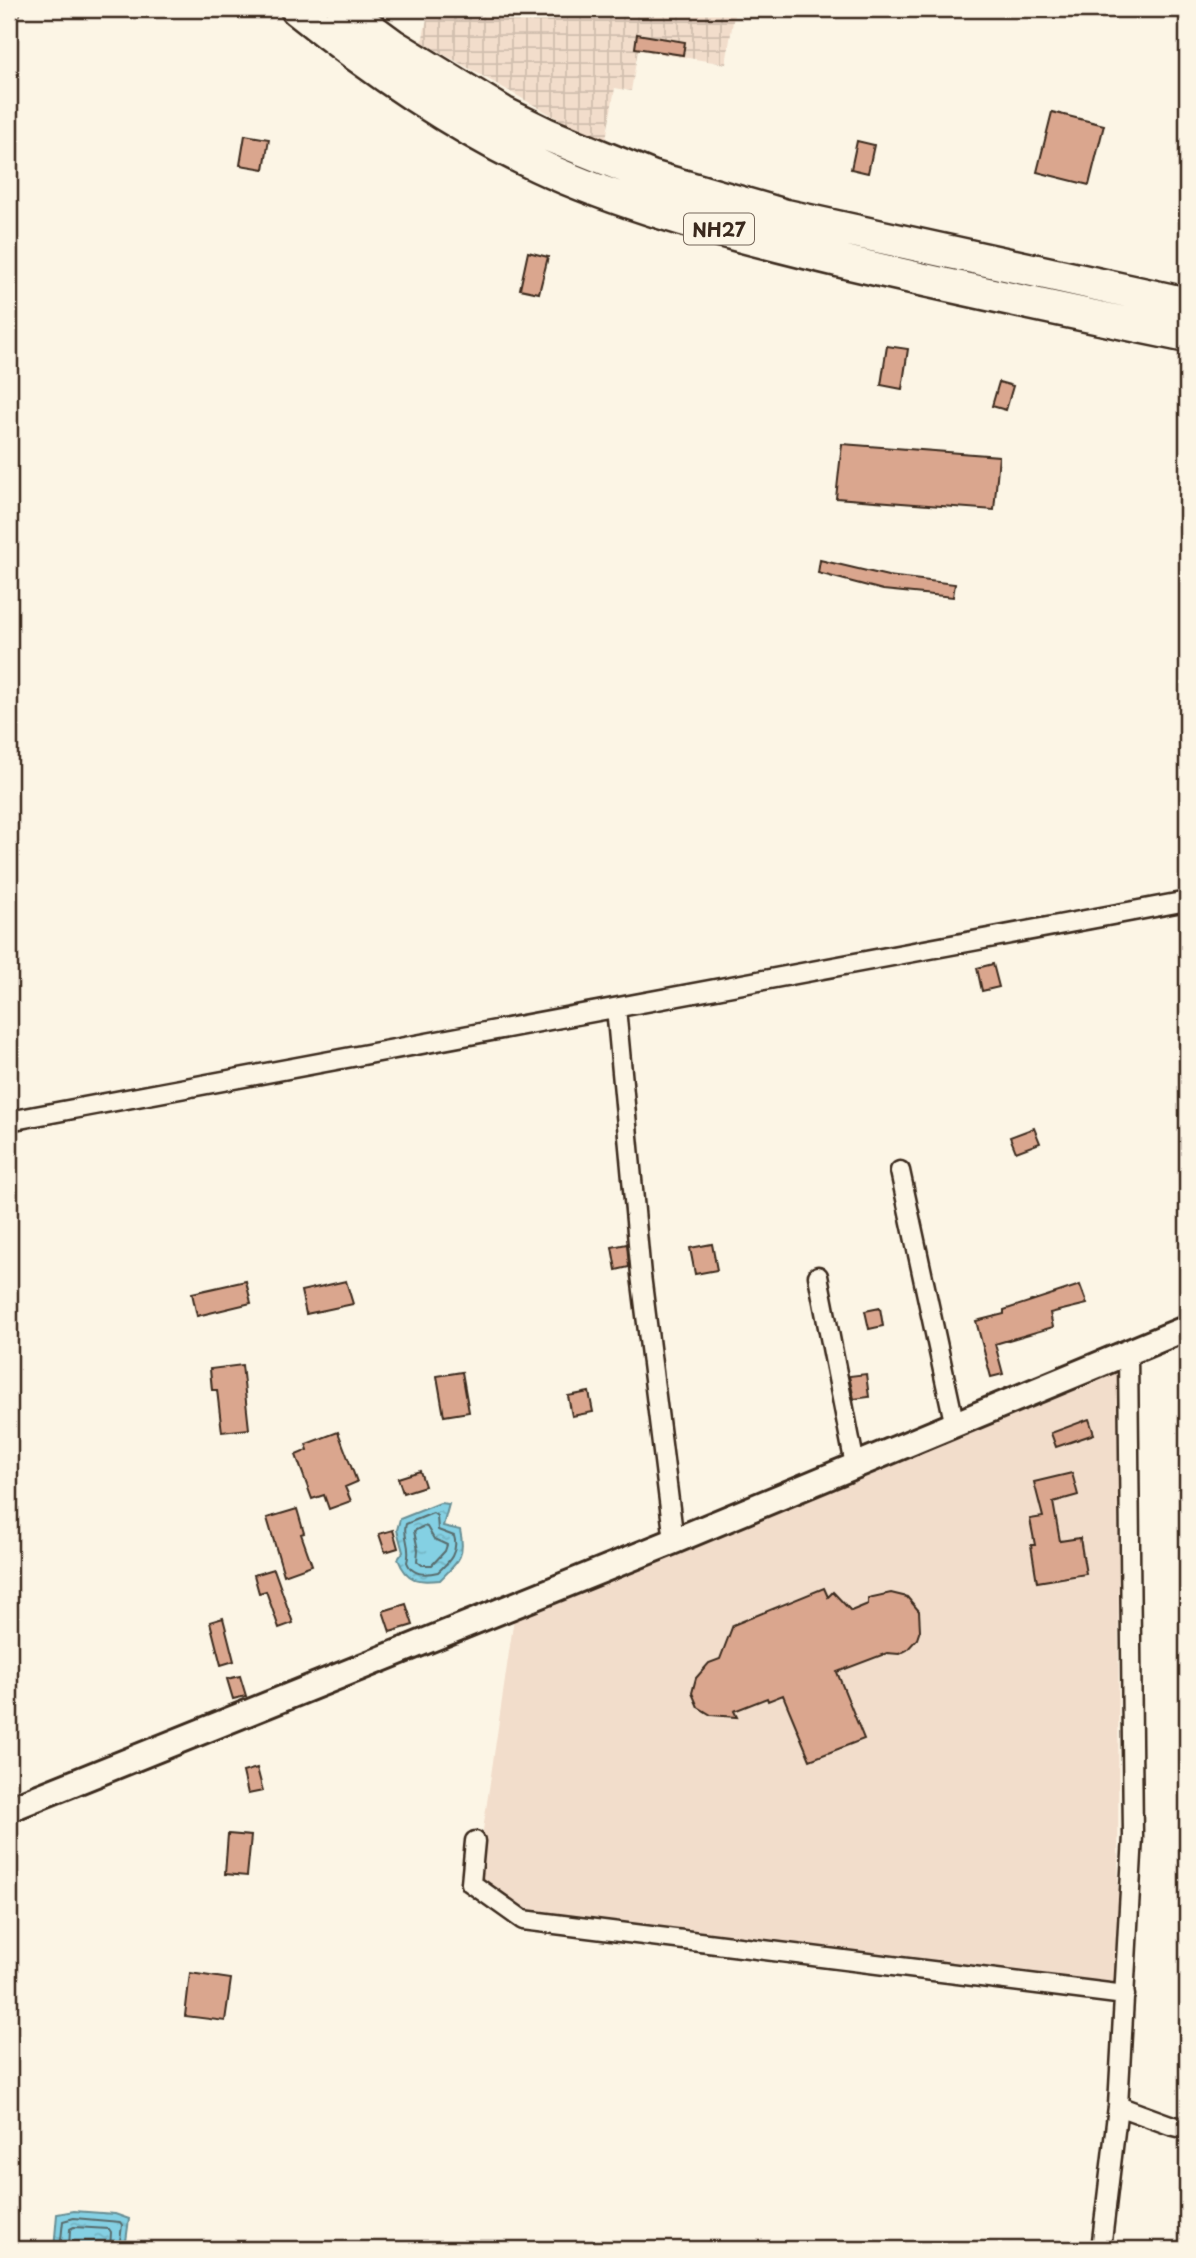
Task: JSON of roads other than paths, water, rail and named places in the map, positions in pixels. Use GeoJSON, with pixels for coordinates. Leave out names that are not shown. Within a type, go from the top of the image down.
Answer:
{"type":"FeatureCollection","features":[{"type":"Feature","properties":{"kind":"highway","name":"NH27"},"geometry":{"type":"LineString","coordinates":[[297,9],[366,62],[432,106],[552,171],[622,199],[742,236],[823,256],[1187,336]]}},
{"type":"Feature","properties":{"kind":"highway","name":"NH27"},"geometry":{"type":"LineString","coordinates":[[344,9],[392,45],[503,113],[548,135],[651,177],[786,216],[1187,304]]}},
{"type":"Feature","properties":{"kind":"street"},"geometry":{"type":"LineString","coordinates":[[9,1121],[1187,901]]}},
{"type":"Feature","properties":{"kind":"street"},"geometry":{"type":"LineString","coordinates":[[616,1008],[641,1275],[674,1541]]}},
{"type":"Feature","properties":{"kind":"street"},"geometry":{"type":"LineString","coordinates":[[900,1171],[955,1426]]}},
{"type":"Feature","properties":{"kind":"street"},"geometry":{"type":"LineString","coordinates":[[818,1276],[856,1465]]}},
{"type":"Feature","properties":{"kind":"street"},"geometry":{"type":"LineString","coordinates":[[9,1809],[674,1541],[1187,1328]]}},
{"type":"Feature","properties":{"kind":"street"},"geometry":{"type":"LineString","coordinates":[[1101,2249],[1118,2106],[1133,1836],[1128,1354]]}},
{"type":"Feature","properties":{"kind":"street"},"geometry":{"type":"LineString","coordinates":[[475,1841],[471,1883],[523,1920],[1125,1995]]}},
{"type":"Feature","properties":{"kind":"street"},"geometry":{"type":"LineString","coordinates":[[1118,2106],[1187,2129]]}},
{"type":"Feature","properties":{"kind":"water"},"geometry":{"type":"Polygon","coordinates":[[[440,1503],[449,1504],[443,1526],[460,1530],[461,1553],[456,1563],[440,1580],[414,1579],[401,1567],[398,1559],[403,1552],[397,1530],[400,1519],[440,1503]]]}},
{"type":"Feature","properties":{"kind":"water"},"geometry":{"type":"Polygon","coordinates":[[[74,2211],[115,2214],[129,2219],[125,2249],[54,2249],[57,2214],[74,2211]]]}}]}
